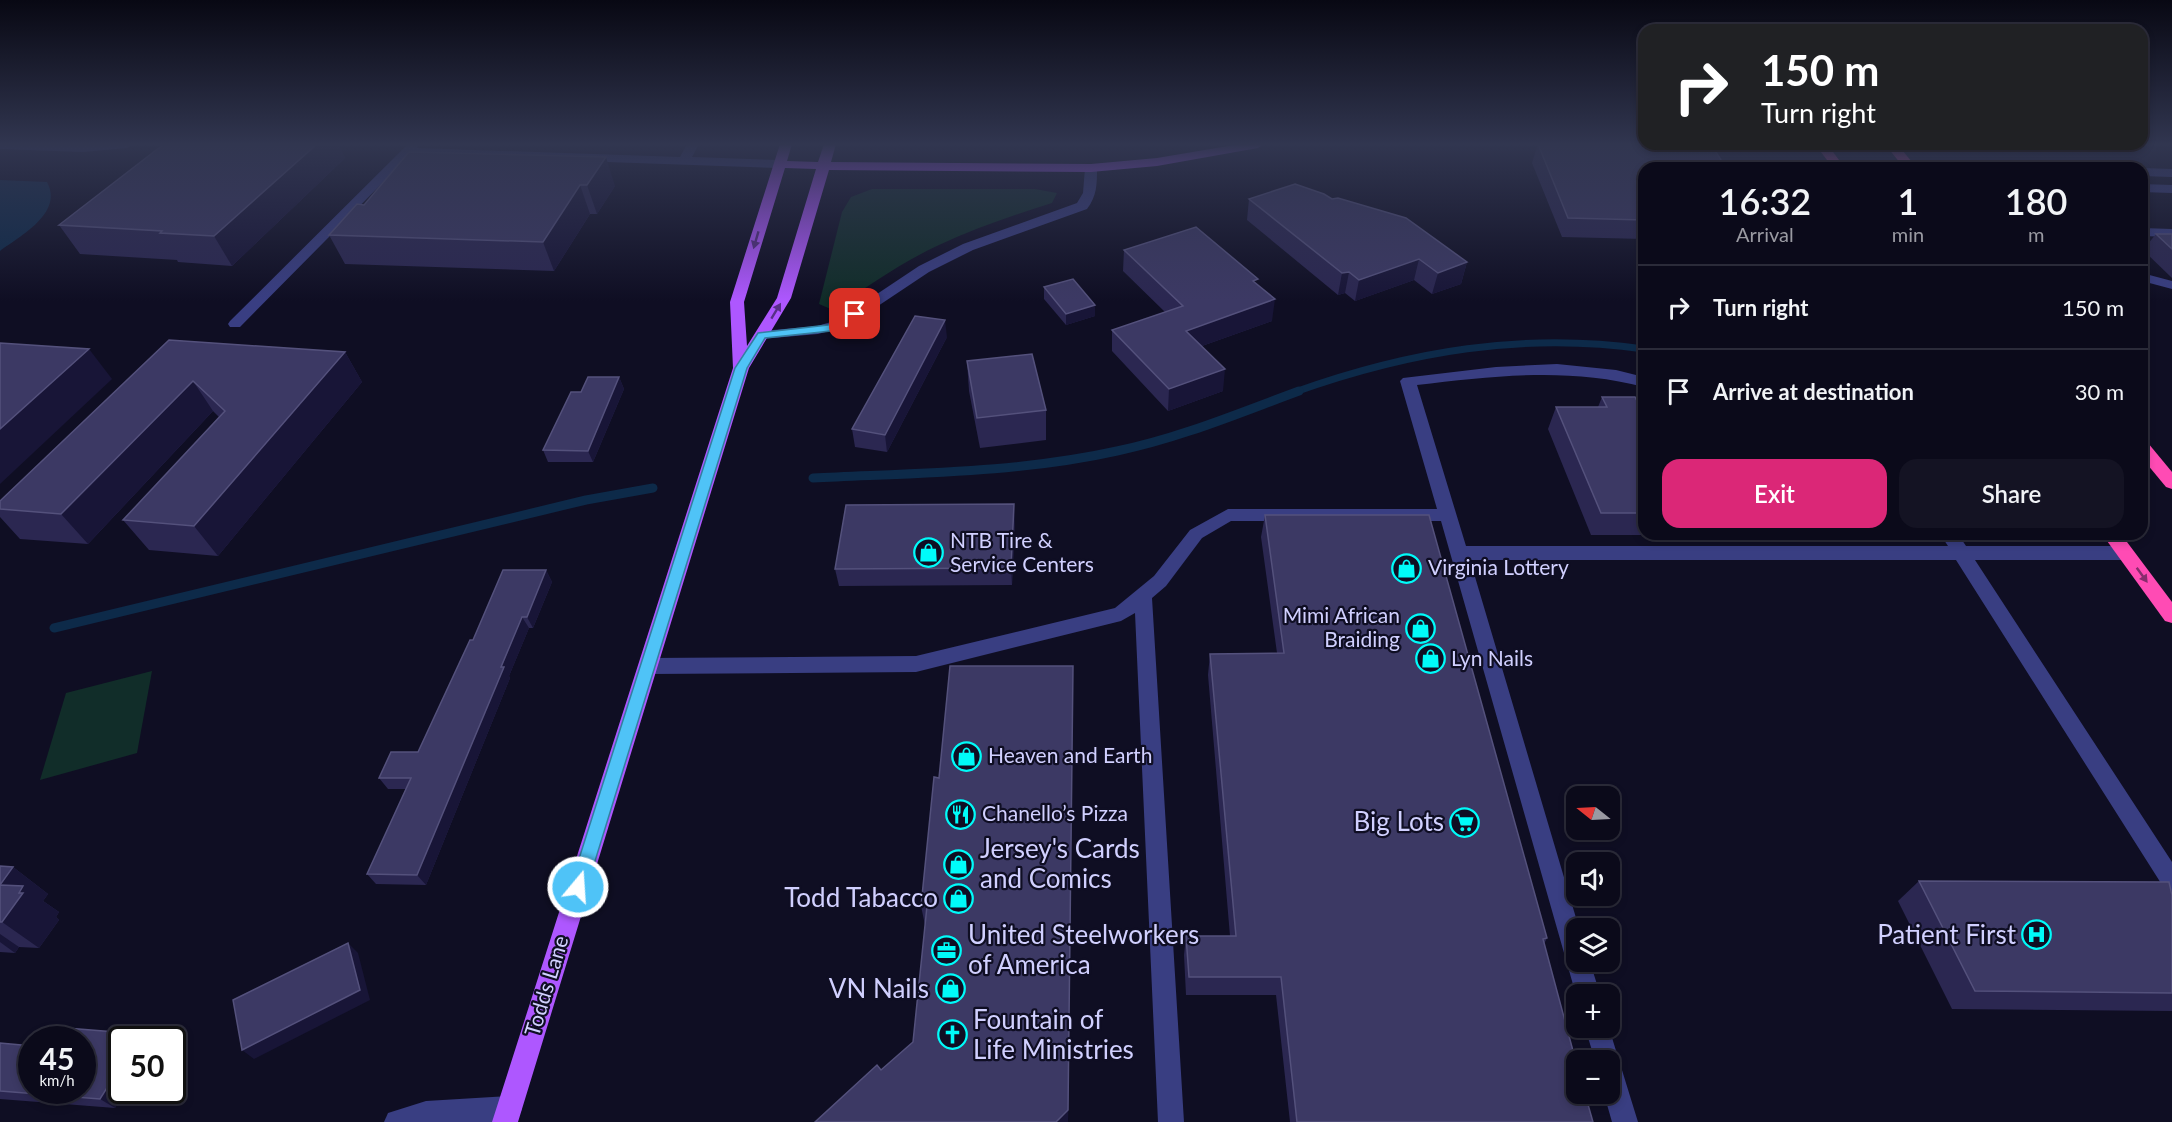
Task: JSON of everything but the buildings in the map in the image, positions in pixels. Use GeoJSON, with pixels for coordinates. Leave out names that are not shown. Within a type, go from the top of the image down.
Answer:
{"type":"FeatureCollection","features":[{"type":"Feature","properties":{"kind":"highway"},"geometry":{"type":"LineString","coordinates":[[2148,454],[2172,483]]}},
{"type":"Feature","properties":{"kind":"highway"},"geometry":{"type":"LineString","coordinates":[[2115,540],[2172,616]]}},
{"type":"Feature","properties":{"kind":"main road","name":"Todds Lane"},"geometry":{"type":"LineString","coordinates":[[741,368],[737,302],[769,196]]}},
{"type":"Feature","properties":{"kind":"main road","name":"Todds Lane"},"geometry":{"type":"LineString","coordinates":[[507,1116],[741,368],[784,298],[813,196]]}},
{"type":"Feature","properties":{"kind":"street"},"geometry":{"type":"LineString","coordinates":[[235,324],[362,196]]}},
{"type":"Feature","properties":{"kind":"street"},"geometry":{"type":"LineString","coordinates":[[762,335],[818,330],[837,325],[924,269],[968,247],[1082,206],[1088,196]]}},
{"type":"Feature","properties":{"kind":"street"},"geometry":{"type":"LineString","coordinates":[[2148,232],[2172,233]]}},
{"type":"Feature","properties":{"kind":"street"},"geometry":{"type":"LineString","coordinates":[[2148,279],[2172,285]]}},
{"type":"Feature","properties":{"kind":"street"},"geometry":{"type":"LineString","coordinates":[[1566,922],[1408,381],[1524,368],[1620,374],[1638,380]]}},
{"type":"Feature","properties":{"kind":"street"},"geometry":{"type":"LineString","coordinates":[[649,666],[916,664],[1121,614],[1160,581],[1196,534],[1228,515],[1448,515]]}},
{"type":"Feature","properties":{"kind":"street"},"geometry":{"type":"LineString","coordinates":[[1953,540],[2172,881]]}},
{"type":"Feature","properties":{"kind":"street"},"geometry":{"type":"LineString","coordinates":[[1459,553],[2125,553]]}},
{"type":"Feature","properties":{"kind":"street"},"geometry":{"type":"LineString","coordinates":[[1143,596],[1172,1122]]}},
{"type":"Feature","properties":{"kind":"street"},"geometry":{"type":"LineString","coordinates":[[1620,1104],[1625,1122]]}},
{"type":"Feature","properties":{"kind":"street"},"geometry":{"type":"LineString","coordinates":[[398,1122],[426,1114],[507,1116]]}},
{"type":"Feature","properties":{"kind":"green space"},"geometry":{"type":"Polygon","coordinates":[[[1055,196],[1052,203],[981,227],[925,252],[885,275],[833,310],[819,304],[842,212],[851,197],[1055,196]]]}},
{"type":"Feature","properties":{"kind":"green space"},"geometry":{"type":"Polygon","coordinates":[[[152,671],[137,753],[40,780],[66,693],[152,671]]]}},
{"type":"Feature","properties":{"kind":"water"},"geometry":{"type":"Polygon","coordinates":[[[0,196],[51,196],[50,204],[37,222],[0,251],[0,196]]]}},
{"type":"Feature","properties":{"kind":"waterway"},"geometry":{"type":"LineString","coordinates":[[1295,392],[1381,366],[1467,349],[1511,344],[1555,343],[1599,344],[1638,348]]}},
{"type":"Feature","properties":{"kind":"waterway"},"geometry":{"type":"LineString","coordinates":[[813,478],[966,471],[1080,458],[1164,439],[1299,391]]}},
{"type":"Feature","properties":{"kind":"waterway"},"geometry":{"type":"LineString","coordinates":[[54,628],[586,500],[653,488]]}},
{"type":"Feature","properties":{"kind":"place","name":"NTB Tire & Service Centers"},"geometry":{"type":"Point","coordinates":[929,553]}},
{"type":"Feature","properties":{"kind":"place","name":"Virginia Lottery"},"geometry":{"type":"Point","coordinates":[1407,568]}},
{"type":"Feature","properties":{"kind":"place","name":"Mimi African Braiding"},"geometry":{"type":"Point","coordinates":[1421,628]}},
{"type":"Feature","properties":{"kind":"place","name":"Lyn Nails"},"geometry":{"type":"Point","coordinates":[1430,659]}},
{"type":"Feature","properties":{"kind":"place","name":"Heaven and Earth"},"geometry":{"type":"Point","coordinates":[967,756]}},
{"type":"Feature","properties":{"kind":"place","name":"Chanello’s Pizza"},"geometry":{"type":"Point","coordinates":[961,814]}},
{"type":"Feature","properties":{"kind":"place","name":"Big Lots"},"geometry":{"type":"Point","coordinates":[1465,822]}},
{"type":"Feature","properties":{"kind":"place","name":"Jersey's Cards and Comics"},"geometry":{"type":"Point","coordinates":[959,864]}},
{"type":"Feature","properties":{"kind":"place","name":"Todd Tabacco"},"geometry":{"type":"Point","coordinates":[959,898]}},
{"type":"Feature","properties":{"kind":"place","name":"Patient First"},"geometry":{"type":"Point","coordinates":[2037,935]}},
{"type":"Feature","properties":{"kind":"place","name":"United Steelworkers of America"},"geometry":{"type":"Point","coordinates":[947,950]}},
{"type":"Feature","properties":{"kind":"place","name":"VN Nails"},"geometry":{"type":"Point","coordinates":[950,989]}},
{"type":"Feature","properties":{"kind":"place","name":"Fountain of Life Ministries"},"geometry":{"type":"Point","coordinates":[952,1035]}},
{"type":"Feature","properties":{"kind":"route"},"geometry":{"type":"LineString","coordinates":[[578,887],[741,368],[762,335],[831,328],[855,314]]}}]}
